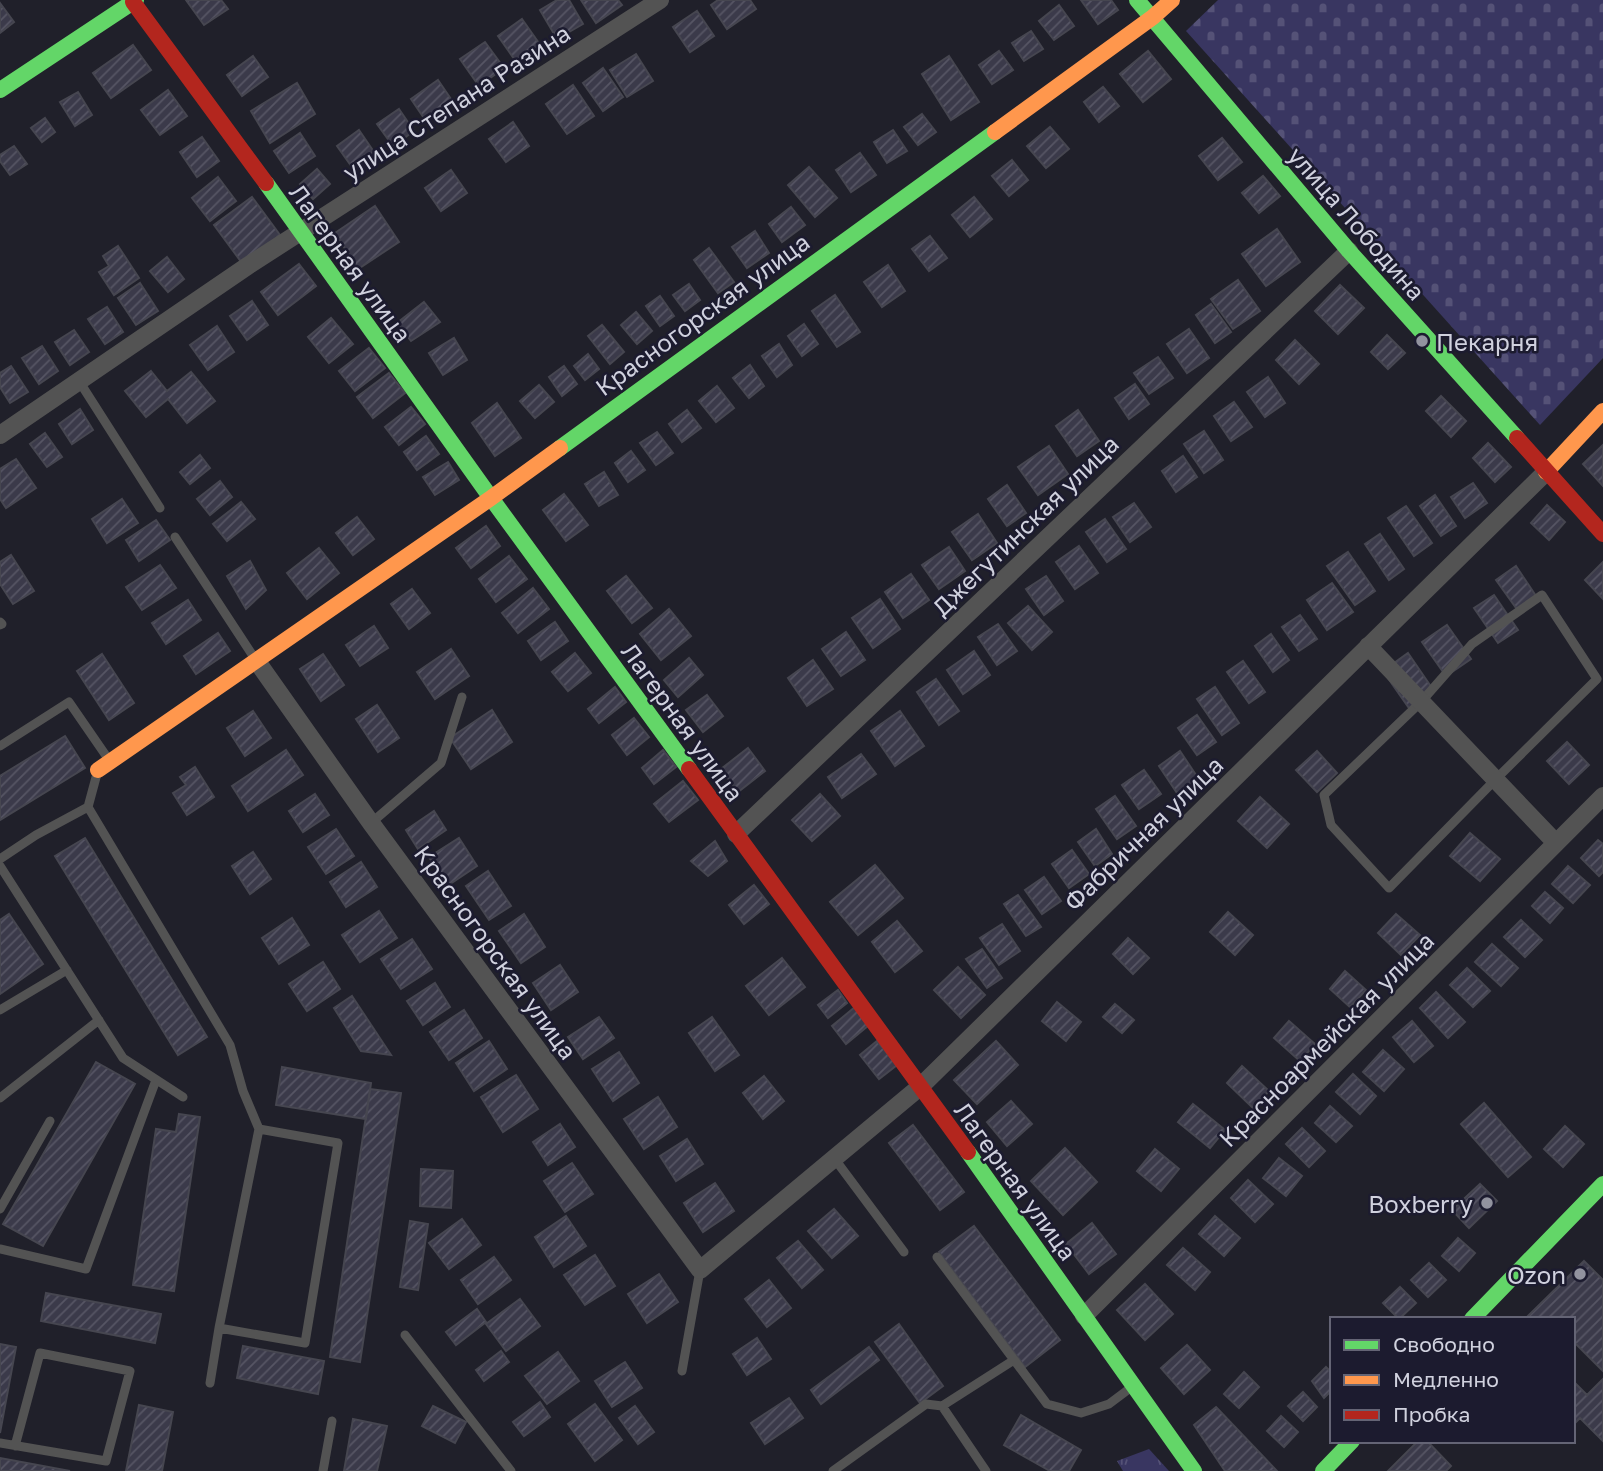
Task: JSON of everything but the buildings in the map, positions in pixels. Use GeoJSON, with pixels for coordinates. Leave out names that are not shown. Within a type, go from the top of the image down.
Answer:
{"type":"FeatureCollection","features":[{"type":"Feature","properties":{"kind":"street","name":"улица Степана Разина"},"geometry":{"type":"LineString","coordinates":[[0,435],[301,231],[660,0]]}},
{"type":"Feature","properties":{"kind":"street","name":"улица Лободина"},"geometry":{"type":"LineString","coordinates":[[1137,0],[1349,251],[1603,534]]}},
{"type":"Feature","properties":{"kind":"street","name":"Красногорская улица"},"geometry":{"type":"LineString","coordinates":[[104,766],[491,498],[1153,17],[1172,0]]}},
{"type":"Feature","properties":{"kind":"street","name":"Лагерная улица"},"geometry":{"type":"LineString","coordinates":[[134,1],[491,498],[920,1086],[1194,1471]]}},
{"type":"Feature","properties":{"kind":"street"},"geometry":{"type":"LineString","coordinates":[[0,90],[134,1]]}},
{"type":"Feature","properties":{"kind":"street","name":"Джегутинская улица"},"geometry":{"type":"LineString","coordinates":[[736,834],[1349,251]]}},
{"type":"Feature","properties":{"kind":"street","name":"Фабричная улица"},"geometry":{"type":"LineString","coordinates":[[700,1270],[920,1086],[1546,472],[1603,411]]}},
{"type":"Feature","properties":{"kind":"street"},"geometry":{"type":"LineString","coordinates":[[1368,646],[1556,843]]}},
{"type":"Feature","properties":{"kind":"street","name":"Красногорская улица"},"geometry":{"type":"LineString","coordinates":[[256,660],[370,823],[700,1270]]}},
{"type":"Feature","properties":{"kind":"street","name":"Красноармейская улица"},"geometry":{"type":"LineString","coordinates":[[1084,1315],[1603,796]]}},
{"type":"Feature","properties":{"kind":"street"},"geometry":{"type":"LineString","coordinates":[[1474,1317],[1603,1184]]}},
{"type":"Feature","properties":{"kind":"street"},"geometry":{"type":"LineString","coordinates":[[1323,1471],[1350,1443]]}},
{"type":"Feature","properties":{"kind":"lane"},"geometry":{"type":"LineString","coordinates":[[79,381],[160,508]]}},
{"type":"Feature","properties":{"kind":"lane"},"geometry":{"type":"LineString","coordinates":[[175,537],[256,660]]}},
{"type":"Feature","properties":{"kind":"lane"},"geometry":{"type":"LineString","coordinates":[[1542,595],[1597,679],[1389,888],[1331,825],[1324,795],[1421,702],[1472,644],[1542,595]]}},
{"type":"Feature","properties":{"kind":"lane"},"geometry":{"type":"LineString","coordinates":[[370,823],[441,763],[461,696]]}},
{"type":"Feature","properties":{"kind":"lane"},"geometry":{"type":"LineString","coordinates":[[0,746],[69,702],[104,766],[88,807],[36,835],[0,859]]}},
{"type":"Feature","properties":{"kind":"lane"},"geometry":{"type":"LineString","coordinates":[[88,807],[230,1045],[243,1091],[259,1129],[210,1384]]}},
{"type":"Feature","properties":{"kind":"lane"},"geometry":{"type":"LineString","coordinates":[[0,866],[123,1058],[183,1097]]}},
{"type":"Feature","properties":{"kind":"lane"},"geometry":{"type":"LineString","coordinates":[[0,1010],[66,970]]}},
{"type":"Feature","properties":{"kind":"lane"},"geometry":{"type":"LineString","coordinates":[[0,1098],[99,1020]]}},
{"type":"Feature","properties":{"kind":"lane"},"geometry":{"type":"LineString","coordinates":[[0,1249],[86,1269],[156,1080]]}},
{"type":"Feature","properties":{"kind":"lane"},"geometry":{"type":"LineString","coordinates":[[0,1209],[50,1121]]}},
{"type":"Feature","properties":{"kind":"lane"},"geometry":{"type":"LineString","coordinates":[[219,1328],[305,1343],[338,1143],[259,1129]]}},
{"type":"Feature","properties":{"kind":"lane"},"geometry":{"type":"LineString","coordinates":[[834,1158],[904,1252]]}},
{"type":"Feature","properties":{"kind":"lane"},"geometry":{"type":"LineString","coordinates":[[937,1257],[1047,1404],[1081,1413],[1109,1404],[1133,1386]]}},
{"type":"Feature","properties":{"kind":"lane"},"geometry":{"type":"LineString","coordinates":[[682,1371],[700,1270]]}},
{"type":"Feature","properties":{"kind":"lane"},"geometry":{"type":"LineString","coordinates":[[405,1335],[511,1471]]}},
{"type":"Feature","properties":{"kind":"lane"},"geometry":{"type":"LineString","coordinates":[[0,1443],[15,1446],[106,1461],[130,1371],[40,1353],[15,1446]]}},
{"type":"Feature","properties":{"kind":"lane"},"geometry":{"type":"LineString","coordinates":[[833,1471],[926,1404],[942,1406],[1014,1360]]}},
{"type":"Feature","properties":{"kind":"lane"},"geometry":{"type":"LineString","coordinates":[[942,1406],[986,1471]]}},
{"type":"Feature","properties":{"kind":"lane"},"geometry":{"type":"LineString","coordinates":[[323,1471],[332,1421]]}},
{"type":"Feature","properties":{"kind":"green space"},"geometry":{"type":"Polygon","coordinates":[[[1218,0],[1603,0],[1603,358],[1540,425],[1186,31],[1218,0]]]}},
{"type":"Feature","properties":{"kind":"green space"},"geometry":{"type":"Polygon","coordinates":[[[1149,1449],[1169,1471],[1123,1471],[1117,1461],[1149,1449]]]}},
{"type":"Feature","properties":{"kind":"traffic: fast"},"geometry":{"type":"LineString","coordinates":[[0,90],[136,0]]}},
{"type":"Feature","properties":{"kind":"traffic: fast"},"geometry":{"type":"LineString","coordinates":[[1137,0],[1349,251],[1517,438]]}},
{"type":"Feature","properties":{"kind":"traffic: fast"},"geometry":{"type":"LineString","coordinates":[[560,448],[995,132]]}},
{"type":"Feature","properties":{"kind":"traffic: fast"},"geometry":{"type":"LineString","coordinates":[[266,183],[689,769]]}},
{"type":"Feature","properties":{"kind":"traffic: fast"},"geometry":{"type":"LineString","coordinates":[[968,1152],[1194,1471]]}},
{"type":"Feature","properties":{"kind":"traffic: fast"},"geometry":{"type":"LineString","coordinates":[[1474,1317],[1603,1184]]}},
{"type":"Feature","properties":{"kind":"traffic: fast"},"geometry":{"type":"LineString","coordinates":[[1323,1471],[1350,1443]]}},
{"type":"Feature","properties":{"kind":"traffic: slow"},"geometry":{"type":"LineString","coordinates":[[995,132],[1153,17],[1172,0]]}},
{"type":"Feature","properties":{"kind":"traffic: slow"},"geometry":{"type":"LineString","coordinates":[[1546,472],[1603,411]]}},
{"type":"Feature","properties":{"kind":"traffic: slow"},"geometry":{"type":"LineString","coordinates":[[98,770],[560,448]]}},
{"type":"Feature","properties":{"kind":"traffic: jam"},"geometry":{"type":"LineString","coordinates":[[133,2],[266,183]]}},
{"type":"Feature","properties":{"kind":"traffic: jam"},"geometry":{"type":"LineString","coordinates":[[1517,438],[1603,534]]}},
{"type":"Feature","properties":{"kind":"traffic: jam"},"geometry":{"type":"LineString","coordinates":[[689,769],[968,1152]]}},
{"type":"Feature","properties":{"kind":"place","name":"Пекарня"},"geometry":{"type":"Point","coordinates":[1422,341]}},
{"type":"Feature","properties":{"kind":"place","name":"Boxberry"},"geometry":{"type":"Point","coordinates":[1487,1203]}},
{"type":"Feature","properties":{"kind":"place","name":"Ozon"},"geometry":{"type":"Point","coordinates":[1580,1274]}}]}
